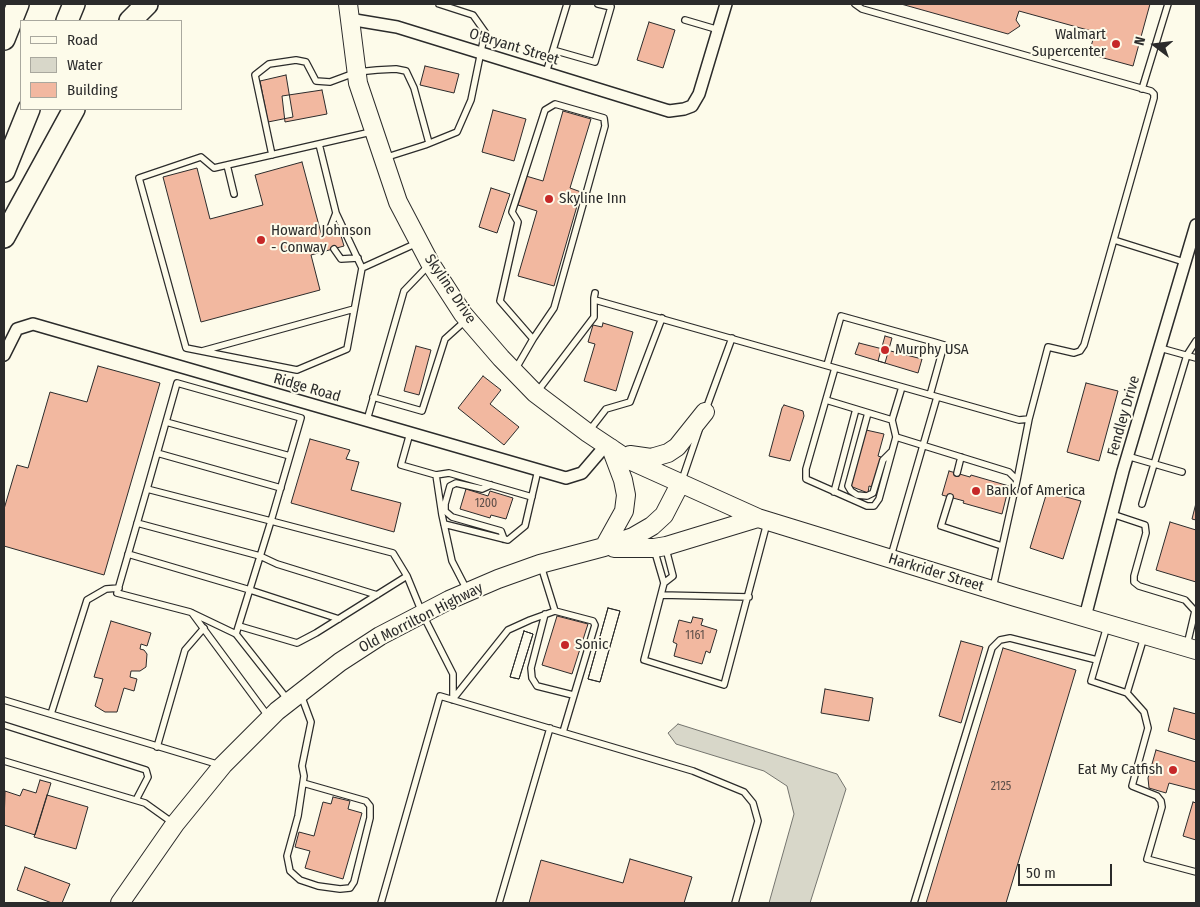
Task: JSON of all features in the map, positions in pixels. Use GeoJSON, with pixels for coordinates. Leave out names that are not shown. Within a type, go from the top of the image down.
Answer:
{"type":"FeatureCollection","features":[{"type":"Feature","properties":{"kind":"highway"},"geometry":{"type":"LineString","coordinates":[[4,39],[18,4]]}},
{"type":"Feature","properties":{"kind":"highway"},"geometry":{"type":"LineString","coordinates":[[67,20],[74,4]]}},
{"type":"Feature","properties":{"kind":"highway"},"geometry":{"type":"LineString","coordinates":[[122,20],[130,4]]}},
{"type":"Feature","properties":{"kind":"highway"},"geometry":{"type":"LineString","coordinates":[[131,20],[147,4]]}},
{"type":"Feature","properties":{"kind":"highway"},"geometry":{"type":"LineString","coordinates":[[4,171],[30,110]]}},
{"type":"Feature","properties":{"kind":"highway"},"geometry":{"type":"LineString","coordinates":[[4,237],[73,110]]}},
{"type":"Feature","properties":{"kind":"main road","name":"Skyline Drive"},"geometry":{"type":"LineString","coordinates":[[348,11],[358,83],[398,202],[430,263],[467,318],[535,393],[609,447],[680,484]]}},
{"type":"Feature","properties":{"kind":"main road"},"geometry":{"type":"LineString","coordinates":[[609,447],[640,457],[662,456],[677,447],[705,412]]}},
{"type":"Feature","properties":{"kind":"main road"},"geometry":{"type":"LineString","coordinates":[[609,447],[623,480],[626,495],[624,511],[604,548],[660,547],[763,519]]}},
{"type":"Feature","properties":{"kind":"main road","name":"Harkrider Street"},"geometry":{"type":"LineString","coordinates":[[680,484],[763,519],[993,591],[1192,649]]}},
{"type":"Feature","properties":{"kind":"main road","name":"Old Morrilton Highway"},"geometry":{"type":"LineString","coordinates":[[120,903],[175,824],[223,766],[270,718],[340,662],[380,636],[468,592],[540,564],[604,548],[633,536],[652,526],[664,515],[680,484]]}},
{"type":"Feature","properties":{"kind":"street"},"geometry":{"type":"LineString","coordinates":[[718,30],[726,4]]}},
{"type":"Feature","properties":{"kind":"street","name":"O'Bryant Street"},"geometry":{"type":"LineString","coordinates":[[348,11],[669,111],[692,106],[699,94],[718,30]]}},
{"type":"Feature","properties":{"kind":"street","name":"Fendley Drive"},"geometry":{"type":"LineString","coordinates":[[1085,617],[1127,456],[1196,225]]}},
{"type":"Feature","properties":{"kind":"street","name":"Ridge Road"},"geometry":{"type":"LineString","coordinates":[[4,354],[17,329],[33,324],[566,478],[582,473],[609,447]]}},
{"type":"Feature","properties":{"kind":"lane"},"geometry":{"type":"LineString","coordinates":[[382,158],[457,132],[471,100],[485,32],[473,15],[438,4]]}},
{"type":"Feature","properties":{"kind":"lane"},"geometry":{"type":"LineString","coordinates":[[546,73],[567,4]]}},
{"type":"Feature","properties":{"kind":"lane"},"geometry":{"type":"LineString","coordinates":[[553,50],[596,62],[611,7],[598,4]]}},
{"type":"Feature","properties":{"kind":"lane"},"geometry":{"type":"LineString","coordinates":[[855,4],[862,9],[1153,92],[1154,98],[1084,345],[1080,351],[1074,353],[1048,347],[1029,419],[993,591]]}},
{"type":"Feature","properties":{"kind":"lane"},"geometry":{"type":"LineString","coordinates":[[1142,89],[1168,4]]}},
{"type":"Feature","properties":{"kind":"lane"},"geometry":{"type":"LineString","coordinates":[[685,20],[718,30]]}},
{"type":"Feature","properties":{"kind":"lane"},"geometry":{"type":"LineString","coordinates":[[272,155],[255,75],[269,64],[296,60],[306,62],[316,81],[330,82],[356,72],[396,69],[406,71],[414,88],[429,143]]}},
{"type":"Feature","properties":{"kind":"lane"},"geometry":{"type":"LineString","coordinates":[[514,371],[554,308],[605,126],[604,118],[554,104],[546,110],[512,212],[518,222],[500,301],[533,339]]}},
{"type":"Feature","properties":{"kind":"lane"},"geometry":{"type":"LineString","coordinates":[[319,144],[336,213],[362,268],[347,349],[297,370],[186,348],[139,178],[201,156],[214,168],[319,144],[373,132]]}},
{"type":"Feature","properties":{"kind":"lane"},"geometry":{"type":"LineString","coordinates":[[227,165],[234,194]]}},
{"type":"Feature","properties":{"kind":"lane"},"geometry":{"type":"LineString","coordinates":[[329,231],[336,213]]}},
{"type":"Feature","properties":{"kind":"lane"},"geometry":{"type":"LineString","coordinates":[[1114,240],[1184,262]]}},
{"type":"Feature","properties":{"kind":"lane"},"geometry":{"type":"LineString","coordinates":[[362,268],[420,242]]}},
{"type":"Feature","properties":{"kind":"lane"},"geometry":{"type":"LineString","coordinates":[[334,249],[341,259],[358,258]]}},
{"type":"Feature","properties":{"kind":"lane"},"geometry":{"type":"LineString","coordinates":[[367,420],[404,291],[430,263]]}},
{"type":"Feature","properties":{"kind":"lane"},"geometry":{"type":"LineString","coordinates":[[535,393],[594,317],[594,295],[662,318],[826,366],[1019,420],[1029,419]]}},
{"type":"Feature","properties":{"kind":"lane"},"geometry":{"type":"LineString","coordinates":[[200,351],[354,309]]}},
{"type":"Feature","properties":{"kind":"lane"},"geometry":{"type":"LineString","coordinates":[[826,366],[841,316],[944,345],[930,395]]}},
{"type":"Feature","properties":{"kind":"lane"},"geometry":{"type":"LineString","coordinates":[[373,397],[422,411],[445,339],[467,318]]}},
{"type":"Feature","properties":{"kind":"lane"},"geometry":{"type":"LineString","coordinates":[[588,433],[606,409],[630,402],[662,318]]}},
{"type":"Feature","properties":{"kind":"lane"},"geometry":{"type":"LineString","coordinates":[[680,484],[732,338]]}},
{"type":"Feature","properties":{"kind":"lane"},"geometry":{"type":"LineString","coordinates":[[1142,504],[1188,355],[1196,341]]}},
{"type":"Feature","properties":{"kind":"lane"},"geometry":{"type":"LineString","coordinates":[[1159,347],[1196,358]]}},
{"type":"Feature","properties":{"kind":"lane"},"geometry":{"type":"LineString","coordinates":[[835,368],[806,469],[806,478],[866,506],[874,506],[879,499],[896,437],[892,420],[902,387]]}},
{"type":"Feature","properties":{"kind":"lane"},"geometry":{"type":"LineString","coordinates":[[236,634],[301,418],[177,383],[117,593],[190,612],[236,634],[295,697],[311,722],[302,766],[304,776],[298,816],[286,856],[290,871],[300,880],[318,886],[340,889],[350,888],[354,882],[370,818],[370,806],[366,801],[303,783]]}},
{"type":"Feature","properties":{"kind":"lane"},"geometry":{"type":"LineString","coordinates":[[890,558],[937,397]]}},
{"type":"Feature","properties":{"kind":"lane"},"geometry":{"type":"LineString","coordinates":[[826,400],[892,420]]}},
{"type":"Feature","properties":{"kind":"lane"},"geometry":{"type":"LineString","coordinates":[[834,492],[856,409]]}},
{"type":"Feature","properties":{"kind":"lane"},"geometry":{"type":"LineString","coordinates":[[868,413],[848,486],[850,491],[857,495],[867,496],[873,493],[883,460],[892,451]]}},
{"type":"Feature","properties":{"kind":"lane"},"geometry":{"type":"LineString","coordinates":[[166,422],[290,456]]}},
{"type":"Feature","properties":{"kind":"lane"},"geometry":{"type":"LineString","coordinates":[[410,433],[401,465],[436,475],[449,473],[532,496]]}},
{"type":"Feature","properties":{"kind":"lane"},"geometry":{"type":"LineString","coordinates":[[896,437],[1009,472],[1017,480]]}},
{"type":"Feature","properties":{"kind":"lane"},"geometry":{"type":"LineString","coordinates":[[157,453],[281,488]]}},
{"type":"Feature","properties":{"kind":"lane"},"geometry":{"type":"LineString","coordinates":[[1127,456],[1182,472]]}},
{"type":"Feature","properties":{"kind":"lane"},"geometry":{"type":"LineString","coordinates":[[957,473],[961,457]]}},
{"type":"Feature","properties":{"kind":"lane"},"geometry":{"type":"LineString","coordinates":[[444,524],[508,540],[525,526],[538,470]]}},
{"type":"Feature","properties":{"kind":"lane"},"geometry":{"type":"LineString","coordinates":[[436,475],[452,561],[468,592]]}},
{"type":"Feature","properties":{"kind":"lane"},"geometry":{"type":"LineString","coordinates":[[491,485],[482,490],[456,483],[450,486],[445,504],[445,512],[452,517],[501,531],[504,539]]}},
{"type":"Feature","properties":{"kind":"lane"},"geometry":{"type":"LineString","coordinates":[[147,489],[394,553],[422,615],[452,674],[453,700]]}},
{"type":"Feature","properties":{"kind":"lane"},"geometry":{"type":"LineString","coordinates":[[950,497],[941,526],[1002,546]]}},
{"type":"Feature","properties":{"kind":"lane"},"geometry":{"type":"LineString","coordinates":[[1112,514],[1145,525],[1146,533],[1134,582],[1139,586],[1185,600],[1196,611],[1192,649]]}},
{"type":"Feature","properties":{"kind":"lane"},"geometry":{"type":"LineString","coordinates":[[660,547],[664,583],[644,660],[724,684],[749,596],[763,519]]}},
{"type":"Feature","properties":{"kind":"lane"},"geometry":{"type":"LineString","coordinates":[[137,523],[260,556],[278,564],[377,595]]}},
{"type":"Feature","properties":{"kind":"lane"},"geometry":{"type":"LineString","coordinates":[[660,547],[673,576],[664,583]]}},
{"type":"Feature","properties":{"kind":"lane"},"geometry":{"type":"LineString","coordinates":[[128,554],[250,590],[339,619]]}},
{"type":"Feature","properties":{"kind":"lane"},"geometry":{"type":"LineString","coordinates":[[540,564],[555,611]]}},
{"type":"Feature","properties":{"kind":"lane"},"geometry":{"type":"LineString","coordinates":[[239,626],[297,643],[339,619],[406,576]]}},
{"type":"Feature","properties":{"kind":"lane"},"geometry":{"type":"LineString","coordinates":[[51,714],[87,600],[106,589],[119,588]]}},
{"type":"Feature","properties":{"kind":"lane"},"geometry":{"type":"LineString","coordinates":[[661,595],[749,596]]}},
{"type":"Feature","properties":{"kind":"lane"},"geometry":{"type":"LineString","coordinates":[[453,700],[508,630],[555,611],[593,620],[595,625],[563,732]]}},
{"type":"Feature","properties":{"kind":"lane"},"geometry":{"type":"LineString","coordinates":[[190,612],[204,628],[270,718]]}},
{"type":"Feature","properties":{"kind":"lane"},"geometry":{"type":"LineString","coordinates":[[545,614],[531,668],[532,678],[537,686],[573,695]]}},
{"type":"Feature","properties":{"kind":"lane"},"geometry":{"type":"LineString","coordinates":[[1108,624],[1091,681],[1128,693],[1144,712],[1148,728],[1132,786],[1157,796],[1161,801],[1162,807],[1147,859],[1196,872]]}},
{"type":"Feature","properties":{"kind":"lane"},"geometry":{"type":"LineString","coordinates":[[157,747],[185,650],[204,628]]}},
{"type":"Feature","properties":{"kind":"lane"},"geometry":{"type":"LineString","coordinates":[[1128,693],[1145,634]]}},
{"type":"Feature","properties":{"kind":"lane"},"geometry":{"type":"LineString","coordinates":[[914,903],[992,648],[1000,640],[1010,638],[1097,660]]}},
{"type":"Feature","properties":{"kind":"lane"},"geometry":{"type":"LineString","coordinates":[[381,903],[440,696],[693,771],[744,792],[753,803],[758,821],[735,903]]}},
{"type":"Feature","properties":{"kind":"lane"},"geometry":{"type":"LineString","coordinates":[[4,700],[223,766]]}},
{"type":"Feature","properties":{"kind":"lane"},"geometry":{"type":"LineString","coordinates":[[4,725],[146,770],[148,777],[136,800]]}},
{"type":"Feature","properties":{"kind":"lane"},"geometry":{"type":"LineString","coordinates":[[498,903],[550,728]]}},
{"type":"Feature","properties":{"kind":"lane"},"geometry":{"type":"LineString","coordinates":[[4,761],[145,803],[175,824]]}},
{"type":"Feature","properties":{"kind":"water"},"geometry":{"type":"Polygon","coordinates":[[[678,724],[837,774],[846,789],[810,903],[769,903],[794,814],[787,786],[764,771],[676,744],[668,733],[678,724]]]}},
{"type":"Feature","properties":{"kind":"building","name":"Walmart Supercenter"},"geometry":{"type":"Polygon","coordinates":[[[901,4],[1150,4],[1133,66],[1089,54],[1095,32],[1019,11],[1016,20],[1020,26],[1008,34],[901,4]]]}},
{"type":"Feature","properties":{"kind":"building"},"geometry":{"type":"Polygon","coordinates":[[[649,22],[675,30],[663,68],[637,60],[649,22]]]}},
{"type":"Feature","properties":{"kind":"building"},"geometry":{"type":"Polygon","coordinates":[[[425,66],[459,74],[454,93],[420,85],[425,66]]]}},
{"type":"Feature","properties":{"kind":"building"},"geometry":{"type":"Polygon","coordinates":[[[286,75],[293,117],[268,122],[260,81],[286,75]]]}},
{"type":"Feature","properties":{"kind":"building"},"geometry":{"type":"Polygon","coordinates":[[[322,90],[327,114],[285,122],[282,96],[322,90]]]}},
{"type":"Feature","properties":{"kind":"building"},"geometry":{"type":"Polygon","coordinates":[[[493,110],[526,119],[514,161],[482,152],[493,110]]]}},
{"type":"Feature","properties":{"kind":"building","name":"Skyline Inn"},"geometry":{"type":"Polygon","coordinates":[[[563,111],[591,119],[570,188],[581,192],[554,286],[518,276],[537,211],[518,205],[526,176],[543,181],[563,111]]]}},
{"type":"Feature","properties":{"kind":"building","name":"Howard Johnson - Conway"},"geometry":{"type":"Polygon","coordinates":[[[302,162],[321,233],[339,229],[344,246],[311,255],[320,290],[201,322],[163,177],[197,168],[210,219],[263,205],[255,175],[302,162]]]}},
{"type":"Feature","properties":{"kind":"building"},"geometry":{"type":"Polygon","coordinates":[[[491,188],[510,194],[497,233],[479,227],[491,188]]]}},
{"type":"Feature","properties":{"kind":"building"},"geometry":{"type":"Polygon","coordinates":[[[603,323],[633,332],[616,391],[584,381],[595,344],[588,342],[593,325],[602,327],[603,323]]]}},
{"type":"Feature","properties":{"kind":"building","name":"Murphy USA"},"geometry":{"type":"Polygon","coordinates":[[[885,336],[892,338],[885,363],[878,361],[885,336]]]}},
{"type":"Feature","properties":{"kind":"building"},"geometry":{"type":"Polygon","coordinates":[[[859,343],[922,359],[918,373],[855,354],[859,343]]]}},
{"type":"Feature","properties":{"kind":"building"},"geometry":{"type":"Polygon","coordinates":[[[416,346],[431,350],[419,395],[404,391],[416,346]]]}},
{"type":"Feature","properties":{"kind":"building"},"geometry":{"type":"Polygon","coordinates":[[[98,366],[160,383],[104,575],[4,546],[4,509],[17,465],[28,468],[50,392],[87,402],[98,366]]]}},
{"type":"Feature","properties":{"kind":"building"},"geometry":{"type":"Polygon","coordinates":[[[483,376],[501,390],[490,404],[519,427],[504,445],[458,408],[483,376]]]}},
{"type":"Feature","properties":{"kind":"building"},"geometry":{"type":"Polygon","coordinates":[[[1086,383],[1118,391],[1099,461],[1067,452],[1086,383]]]}},
{"type":"Feature","properties":{"kind":"building"},"geometry":{"type":"Polygon","coordinates":[[[784,405],[803,411],[804,416],[790,461],[769,456],[784,405]]]}},
{"type":"Feature","properties":{"kind":"building"},"geometry":{"type":"Polygon","coordinates":[[[866,430],[884,434],[878,456],[881,457],[873,487],[869,486],[868,493],[850,486],[866,430]]]}},
{"type":"Feature","properties":{"kind":"building"},"geometry":{"type":"Polygon","coordinates":[[[310,439],[350,450],[346,459],[359,462],[351,490],[401,503],[394,532],[291,503],[310,439]]]}},
{"type":"Feature","properties":{"kind":"building","name":"Bank of America"},"geometry":{"type":"Polygon","coordinates":[[[949,471],[1009,486],[1002,514],[942,495],[949,471]]]}},
{"type":"Feature","properties":{"kind":"building"},"geometry":{"type":"Polygon","coordinates":[[[466,489],[488,496],[490,491],[513,498],[506,519],[491,515],[490,518],[460,509],[466,489]]]}},
{"type":"Feature","properties":{"kind":"building"},"geometry":{"type":"Polygon","coordinates":[[[1047,492],[1081,501],[1063,559],[1030,548],[1047,492]]]}},
{"type":"Feature","properties":{"kind":"building"},"geometry":{"type":"Polygon","coordinates":[[[1196,503],[1196,520],[1192,519],[1196,503]]]}},
{"type":"Feature","properties":{"kind":"building"},"geometry":{"type":"Polygon","coordinates":[[[1170,522],[1196,530],[1196,582],[1156,570],[1170,522]]]}},
{"type":"Feature","properties":{"kind":"building","name":"Sonic"},"geometry":{"type":"Polygon","coordinates":[[[608,608],[620,611],[600,682],[588,679],[608,608]]]}},
{"type":"Feature","properties":{"kind":"building","name":"Sonic"},"geometry":{"type":"Polygon","coordinates":[[[608,608],[620,611],[600,682],[588,679],[608,608]]]}},
{"type":"Feature","properties":{"kind":"building","name":"Sonic"},"geometry":{"type":"Polygon","coordinates":[[[557,616],[588,624],[572,674],[542,665],[557,616]]]}},
{"type":"Feature","properties":{"kind":"building"},"geometry":{"type":"Polygon","coordinates":[[[693,617],[703,619],[701,625],[717,630],[710,653],[706,651],[702,664],[674,656],[677,644],[673,642],[679,620],[691,623],[693,617]]]}},
{"type":"Feature","properties":{"kind":"building"},"geometry":{"type":"Polygon","coordinates":[[[111,621],[151,633],[147,646],[141,644],[140,649],[144,650],[147,654],[146,667],[140,671],[131,671],[130,677],[137,679],[134,691],[124,688],[117,712],[105,712],[95,706],[103,679],[94,677],[111,621]]]}},
{"type":"Feature","properties":{"kind":"building","name":"Sonic"},"geometry":{"type":"Polygon","coordinates":[[[524,631],[533,634],[519,679],[510,677],[524,631]]]}},
{"type":"Feature","properties":{"kind":"building","name":"Sonic"},"geometry":{"type":"Polygon","coordinates":[[[524,631],[533,634],[519,679],[510,677],[524,631]]]}},
{"type":"Feature","properties":{"kind":"building"},"geometry":{"type":"Polygon","coordinates":[[[961,641],[983,647],[961,723],[939,716],[961,641]]]}},
{"type":"Feature","properties":{"kind":"building"},"geometry":{"type":"Polygon","coordinates":[[[1003,648],[1076,670],[1006,903],[926,903],[1003,648]]]}},
{"type":"Feature","properties":{"kind":"building"},"geometry":{"type":"Polygon","coordinates":[[[825,689],[873,698],[869,721],[821,713],[825,689]]]}},
{"type":"Feature","properties":{"kind":"building"},"geometry":{"type":"Polygon","coordinates":[[[1174,708],[1196,714],[1196,740],[1168,731],[1174,708]]]}},
{"type":"Feature","properties":{"kind":"building","name":"Eat My Catfish"},"geometry":{"type":"Polygon","coordinates":[[[1156,750],[1196,762],[1196,790],[1169,783],[1166,793],[1149,788],[1148,778],[1156,750]]]}},
{"type":"Feature","properties":{"kind":"building"},"geometry":{"type":"Polygon","coordinates":[[[40,780],[51,783],[35,835],[4,825],[5,791],[20,796],[23,789],[36,793],[40,780]]]}},
{"type":"Feature","properties":{"kind":"building"},"geometry":{"type":"Polygon","coordinates":[[[47,795],[88,807],[76,849],[34,837],[47,795]]]}},
{"type":"Feature","properties":{"kind":"building"},"geometry":{"type":"Polygon","coordinates":[[[333,797],[350,801],[348,809],[362,813],[343,879],[305,868],[310,851],[295,847],[299,832],[314,836],[323,802],[331,804],[333,797]]]}},
{"type":"Feature","properties":{"kind":"building"},"geometry":{"type":"Polygon","coordinates":[[[1193,802],[1196,803],[1196,840],[1183,836],[1193,802]]]}},
{"type":"Feature","properties":{"kind":"building"},"geometry":{"type":"Polygon","coordinates":[[[630,859],[692,877],[684,903],[529,903],[541,860],[623,883],[630,859]]]}},
{"type":"Feature","properties":{"kind":"building"},"geometry":{"type":"Polygon","coordinates":[[[25,867],[70,884],[62,903],[52,903],[17,890],[25,867]]]}},
{"type":"Feature","properties":{"kind":"place","name":"Walmart Supercenter"},"geometry":{"type":"Point","coordinates":[1116,44]}},
{"type":"Feature","properties":{"kind":"place","name":"Skyline Inn"},"geometry":{"type":"Point","coordinates":[549,199]}},
{"type":"Feature","properties":{"kind":"place","name":"Howard Johnson - Conway"},"geometry":{"type":"Point","coordinates":[261,240]}},
{"type":"Feature","properties":{"kind":"place","name":"Murphy USA"},"geometry":{"type":"Point","coordinates":[885,350]}},
{"type":"Feature","properties":{"kind":"place","name":"Bank of America"},"geometry":{"type":"Point","coordinates":[976,491]}},
{"type":"Feature","properties":{"kind":"place","name":"Sonic"},"geometry":{"type":"Point","coordinates":[565,645]}},
{"type":"Feature","properties":{"kind":"place","name":"Eat My Catfish"},"geometry":{"type":"Point","coordinates":[1173,770]}}]}
